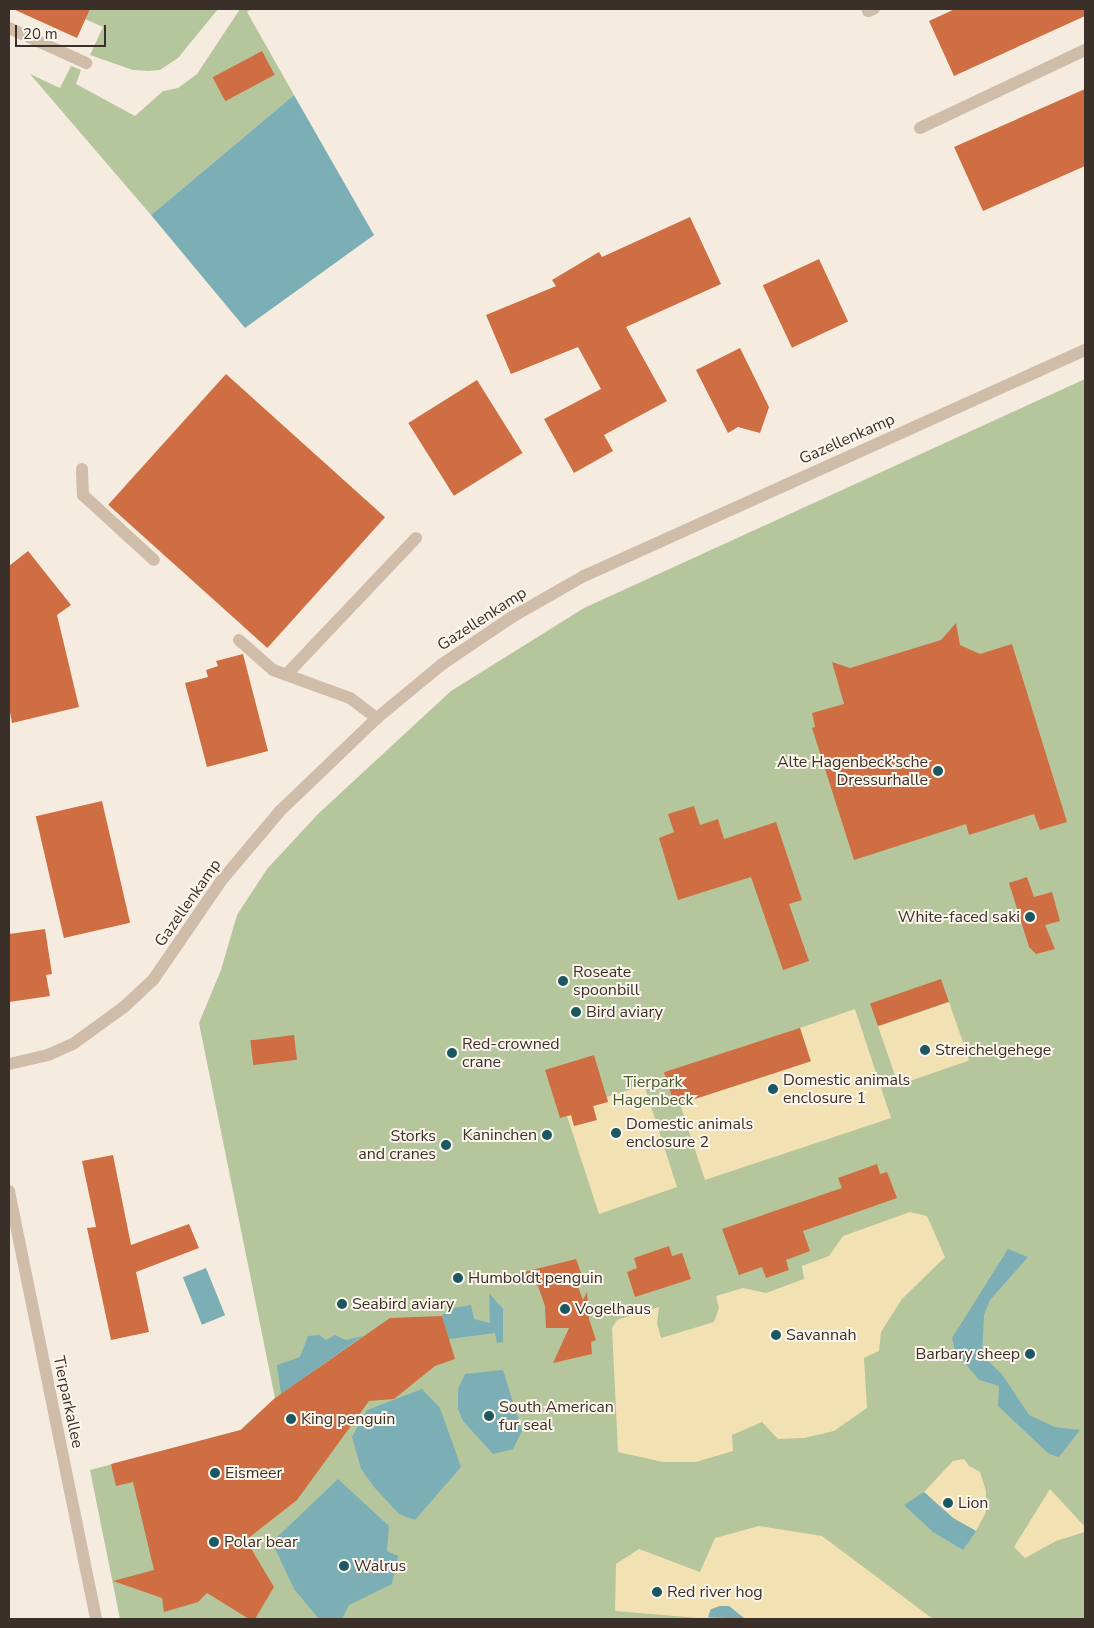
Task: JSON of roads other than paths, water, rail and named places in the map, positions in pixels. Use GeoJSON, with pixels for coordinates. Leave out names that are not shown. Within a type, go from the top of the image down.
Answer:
{"type":"FeatureCollection","features":[{"type":"Feature","properties":{"kind":"street"},"geometry":{"type":"LineString","coordinates":[[9,28],[86,63]]}},
{"type":"Feature","properties":{"kind":"street"},"geometry":{"type":"LineString","coordinates":[[920,128],[1085,50]]}},
{"type":"Feature","properties":{"kind":"street","name":"Gazellenkamp"},"geometry":{"type":"LineString","coordinates":[[9,1064],[48,1055],[73,1044],[96,1029],[153,980],[221,881],[280,811],[377,718],[441,665],[512,617],[584,576],[1085,350]]}},
{"type":"Feature","properties":{"kind":"street"},"geometry":{"type":"LineString","coordinates":[[82,469],[83,495],[154,560]]}},
{"type":"Feature","properties":{"kind":"street"},"geometry":{"type":"LineString","coordinates":[[286,675],[416,538]]}},
{"type":"Feature","properties":{"kind":"street"},"geometry":{"type":"LineString","coordinates":[[239,640],[273,670],[350,698],[377,718]]}},
{"type":"Feature","properties":{"kind":"street","name":"Tierparkallee"},"geometry":{"type":"LineString","coordinates":[[9,1191],[96,1619]]}},
{"type":"Feature","properties":{"kind":"water"},"geometry":{"type":"Polygon","coordinates":[[[294,95],[374,235],[245,328],[151,215],[294,95]]]}},
{"type":"Feature","properties":{"kind":"water"},"geometry":{"type":"Polygon","coordinates":[[[1008,1249],[1028,1257],[990,1300],[984,1315],[982,1356],[1001,1373],[1029,1415],[1055,1427],[1080,1430],[1059,1457],[1049,1454],[998,1406],[999,1386],[979,1380],[955,1351],[952,1338],[1008,1249]]]}},
{"type":"Feature","properties":{"kind":"water"},"geometry":{"type":"Polygon","coordinates":[[[206,1268],[225,1315],[202,1325],[183,1277],[206,1268]]]}},
{"type":"Feature","properties":{"kind":"water"},"geometry":{"type":"Polygon","coordinates":[[[489,1293],[503,1309],[503,1342],[497,1343],[495,1333],[449,1339],[442,1316],[448,1309],[471,1305],[474,1319],[490,1323],[489,1293]]]}},
{"type":"Feature","properties":{"kind":"water"},"geometry":{"type":"Polygon","coordinates":[[[319,1335],[326,1340],[335,1335],[346,1340],[363,1336],[281,1394],[277,1365],[300,1357],[308,1336],[319,1335]]]}},
{"type":"Feature","properties":{"kind":"water"},"geometry":{"type":"Polygon","coordinates":[[[503,1370],[522,1431],[513,1449],[493,1454],[463,1421],[458,1409],[458,1389],[465,1374],[503,1370]]]}},
{"type":"Feature","properties":{"kind":"water"},"geometry":{"type":"Polygon","coordinates":[[[422,1389],[440,1408],[461,1467],[415,1520],[399,1514],[374,1487],[361,1469],[352,1437],[367,1410],[422,1389]]]}},
{"type":"Feature","properties":{"kind":"water"},"geometry":{"type":"Polygon","coordinates":[[[338,1479],[389,1526],[387,1551],[398,1556],[392,1584],[349,1605],[342,1619],[319,1619],[294,1589],[272,1542],[338,1479]]]}},
{"type":"Feature","properties":{"kind":"water"},"geometry":{"type":"Polygon","coordinates":[[[924,1492],[953,1518],[976,1531],[963,1550],[933,1532],[904,1505],[924,1492]]]}},
{"type":"Feature","properties":{"kind":"water"},"geometry":{"type":"Polygon","coordinates":[[[729,1606],[745,1619],[708,1617],[711,1609],[729,1606]]]}},
{"type":"Feature","properties":{"kind":"place","name":"Alte Hagenbeck’sche Dressurhalle"},"geometry":{"type":"Point","coordinates":[938,771]}},
{"type":"Feature","properties":{"kind":"place","name":"White-faced saki"},"geometry":{"type":"Point","coordinates":[1030,917]}},
{"type":"Feature","properties":{"kind":"place","name":"Roseate spoonbill"},"geometry":{"type":"Point","coordinates":[563,981]}},
{"type":"Feature","properties":{"kind":"place","name":"Bird aviary"},"geometry":{"type":"Point","coordinates":[576,1012]}},
{"type":"Feature","properties":{"kind":"place","name":"Streichelgehege"},"geometry":{"type":"Point","coordinates":[925,1050]}},
{"type":"Feature","properties":{"kind":"place","name":"Red-crowned crane"},"geometry":{"type":"Point","coordinates":[452,1053]}},
{"type":"Feature","properties":{"kind":"place","name":"Domestic animals enclosure 1"},"geometry":{"type":"Point","coordinates":[773,1089]}},
{"type":"Feature","properties":{"kind":"place","name":"Domestic animals enclosure 2"},"geometry":{"type":"Point","coordinates":[616,1133]}},
{"type":"Feature","properties":{"kind":"place","name":"Kaninchen"},"geometry":{"type":"Point","coordinates":[547,1135]}},
{"type":"Feature","properties":{"kind":"place","name":"Storks and cranes"},"geometry":{"type":"Point","coordinates":[446,1145]}},
{"type":"Feature","properties":{"kind":"place","name":"Humboldt penguin"},"geometry":{"type":"Point","coordinates":[458,1278]}},
{"type":"Feature","properties":{"kind":"place","name":"Seabird aviary"},"geometry":{"type":"Point","coordinates":[342,1304]}},
{"type":"Feature","properties":{"kind":"place","name":"Vogelhaus"},"geometry":{"type":"Point","coordinates":[565,1309]}},
{"type":"Feature","properties":{"kind":"place","name":"Savannah"},"geometry":{"type":"Point","coordinates":[776,1335]}},
{"type":"Feature","properties":{"kind":"place","name":"Barbary sheep"},"geometry":{"type":"Point","coordinates":[1030,1354]}},
{"type":"Feature","properties":{"kind":"place","name":"South American fur seal"},"geometry":{"type":"Point","coordinates":[489,1416]}},
{"type":"Feature","properties":{"kind":"place","name":"King penguin"},"geometry":{"type":"Point","coordinates":[291,1419]}},
{"type":"Feature","properties":{"kind":"place","name":"Eismeer"},"geometry":{"type":"Point","coordinates":[215,1473]}},
{"type":"Feature","properties":{"kind":"place","name":"Lion"},"geometry":{"type":"Point","coordinates":[948,1503]}},
{"type":"Feature","properties":{"kind":"place","name":"Polar bear"},"geometry":{"type":"Point","coordinates":[214,1542]}},
{"type":"Feature","properties":{"kind":"place","name":"Walrus"},"geometry":{"type":"Point","coordinates":[344,1566]}},
{"type":"Feature","properties":{"kind":"place","name":"Red river hog"},"geometry":{"type":"Point","coordinates":[657,1592]}},
{"type":"Feature","properties":{"kind":"park label","name":"Tierpark Hagenbeck"},"geometry":{"type":"Point","coordinates":[653,1091]}}]}
